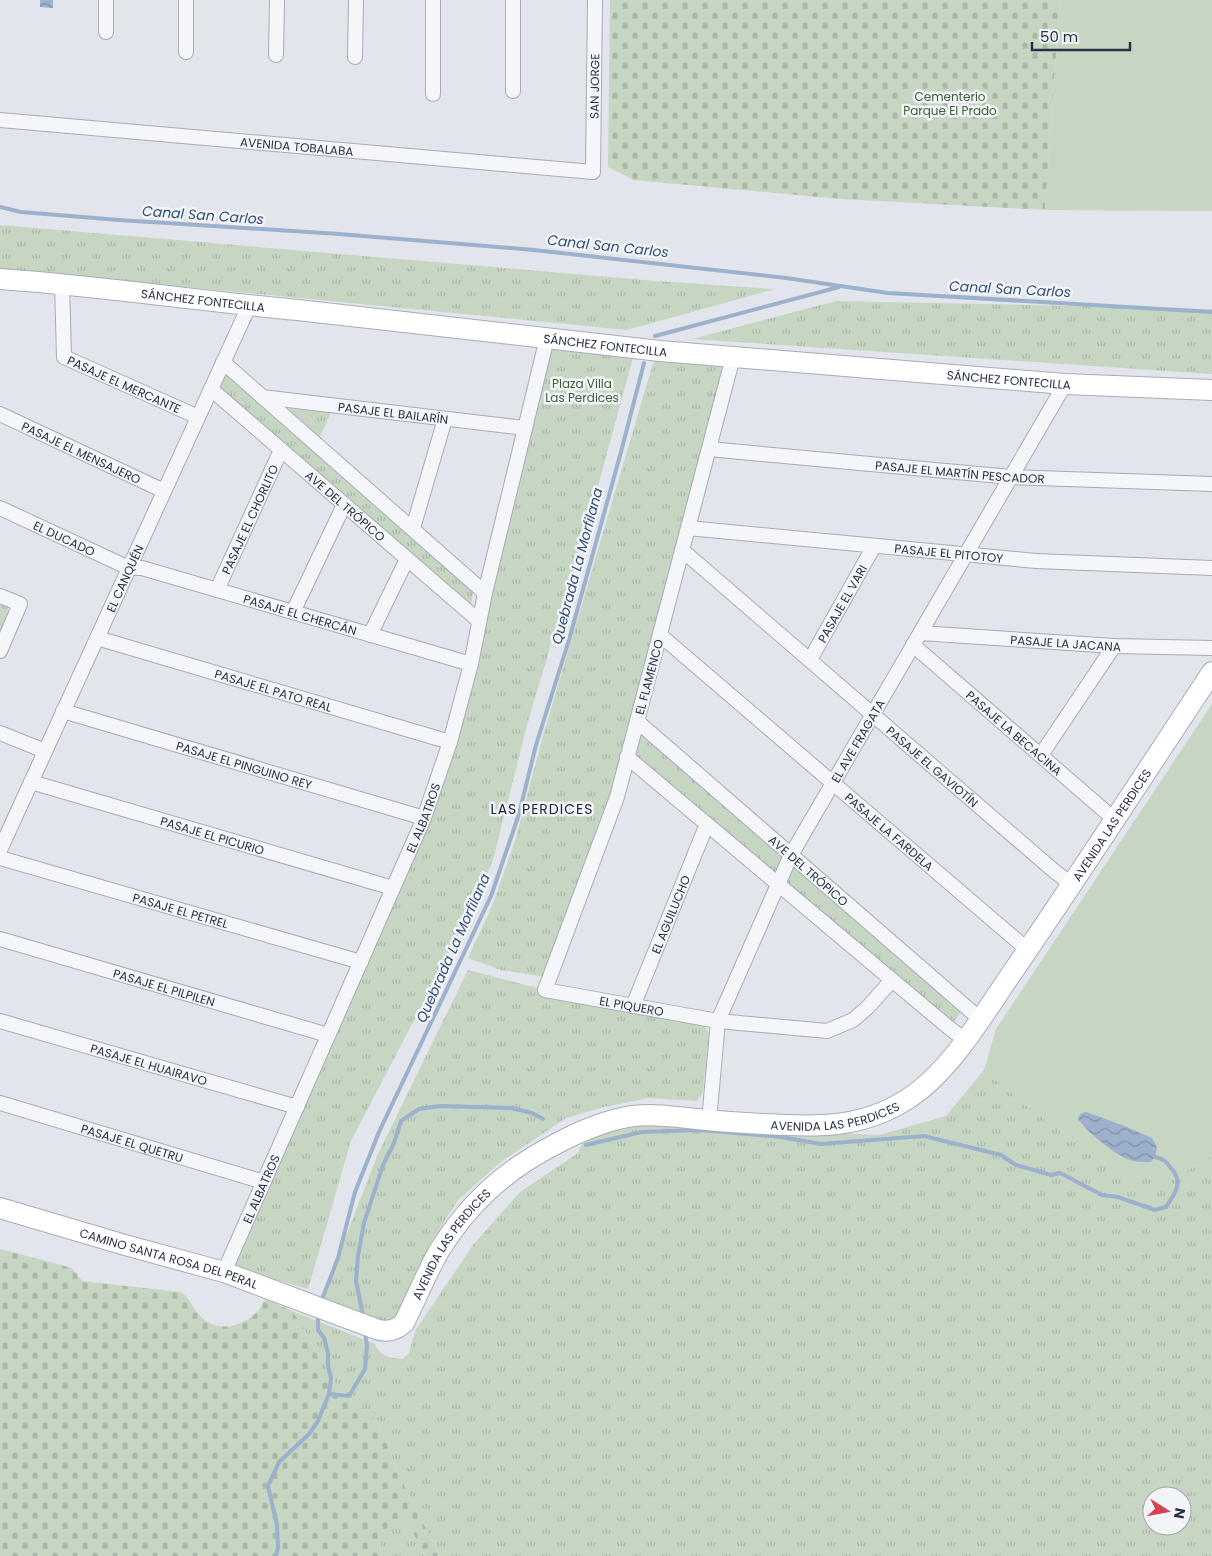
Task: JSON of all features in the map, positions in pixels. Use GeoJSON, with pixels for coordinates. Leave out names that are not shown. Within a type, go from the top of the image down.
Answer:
{"type":"FeatureCollection","features":[{"type":"Feature","properties":{"kind":"street"},"geometry":{"type":"LineString","coordinates":[[106,0],[106,32]]}},
{"type":"Feature","properties":{"kind":"street"},"geometry":{"type":"LineString","coordinates":[[186,0],[186,52]]}},
{"type":"Feature","properties":{"kind":"street"},"geometry":{"type":"LineString","coordinates":[[276,55],[277,0]]}},
{"type":"Feature","properties":{"kind":"street"},"geometry":{"type":"LineString","coordinates":[[355,57],[356,0]]}},
{"type":"Feature","properties":{"kind":"street"},"geometry":{"type":"LineString","coordinates":[[433,0],[433,94]]}},
{"type":"Feature","properties":{"kind":"street"},"geometry":{"type":"LineString","coordinates":[[513,0],[513,91]]}},
{"type":"Feature","properties":{"kind":"street","name":"SAN JORGE"},"geometry":{"type":"LineString","coordinates":[[593,172],[595,0]]}},
{"type":"Feature","properties":{"kind":"street","name":"AVENIDA TOBALABA"},"geometry":{"type":"LineString","coordinates":[[0,120],[593,172]]}},
{"type":"Feature","properties":{"kind":"street","name":"SÁNCHEZ FONTECILLA"},"geometry":{"type":"LineString","coordinates":[[0,279],[62,283],[249,306],[652,350],[1065,384],[1212,390]]}},
{"type":"Feature","properties":{"kind":"street","name":"PASAJE EL MERCANTE"},"geometry":{"type":"LineString","coordinates":[[62,283],[64,357],[198,417]]}},
{"type":"Feature","properties":{"kind":"street","name":"EL CANQUÉN"},"geometry":{"type":"LineString","coordinates":[[0,850],[249,306]]}},
{"type":"Feature","properties":{"kind":"street","name":"EL ALBATROS"},"geometry":{"type":"LineString","coordinates":[[224,1272],[424,818],[450,742],[471,664],[485,593],[547,338]]}},
{"type":"Feature","properties":{"kind":"street","name":"EL FLAMENCO"},"geometry":{"type":"LineString","coordinates":[[545,990],[617,798],[733,357]]}},
{"type":"Feature","properties":{"kind":"street"},"geometry":{"type":"LineString","coordinates":[[223,362],[485,593]]}},
{"type":"Feature","properties":{"kind":"street","name":"EL AVE FRAGATA"},"geometry":{"type":"LineString","coordinates":[[709,1121],[718,1021],[791,855],[1065,384]]}},
{"type":"Feature","properties":{"kind":"street","name":"AVE DEL TRÓPICO"},"geometry":{"type":"LineString","coordinates":[[210,389],[479,621]]}},
{"type":"Feature","properties":{"kind":"street","name":"PASAJE EL BAILARÍN"},"geometry":{"type":"LineString","coordinates":[[262,397],[525,428]]}},
{"type":"Feature","properties":{"kind":"street","name":"PASAJE EL MENSAJERO"},"geometry":{"type":"LineString","coordinates":[[0,414],[164,492]]}},
{"type":"Feature","properties":{"kind":"street"},"geometry":{"type":"LineString","coordinates":[[413,528],[445,419]]}},
{"type":"Feature","properties":{"kind":"street","name":"PASAJE EL MARTÍN PESCADOR"},"geometry":{"type":"LineString","coordinates":[[709,448],[1011,477],[1212,484]]}},
{"type":"Feature","properties":{"kind":"street","name":"PASAJE EL CHORLITO"},"geometry":{"type":"LineString","coordinates":[[217,590],[281,450]]}},
{"type":"Feature","properties":{"kind":"street"},"geometry":{"type":"LineString","coordinates":[[293,612],[344,505]]}},
{"type":"Feature","properties":{"kind":"street","name":"EL DUCADO"},"geometry":{"type":"LineString","coordinates":[[0,508],[129,568]]}},
{"type":"Feature","properties":{"kind":"street","name":"PASAJE EL PITOTOY"},"geometry":{"type":"LineString","coordinates":[[688,528],[1054,562],[1212,568]]}},
{"type":"Feature","properties":{"kind":"street","name":"PASAJE EL VARI"},"geometry":{"type":"LineString","coordinates":[[810,660],[874,546]]}},
{"type":"Feature","properties":{"kind":"street","name":"PASAJE EL GAVIOTÍN"},"geometry":{"type":"LineString","coordinates":[[682,550],[1071,884]]}},
{"type":"Feature","properties":{"kind":"street"},"geometry":{"type":"LineString","coordinates":[[370,635],[407,559]]}},
{"type":"Feature","properties":{"kind":"street","name":"PASAJE EL CHERCÁN"},"geometry":{"type":"LineString","coordinates":[[129,568],[142,568],[471,664]]}},
{"type":"Feature","properties":{"kind":"street"},"geometry":{"type":"LineString","coordinates":[[0,596],[20,604],[0,651]]}},
{"type":"Feature","properties":{"kind":"street","name":"PASAJE LA FARDELA"},"geometry":{"type":"LineString","coordinates":[[660,635],[1028,950]]}},
{"type":"Feature","properties":{"kind":"street","name":"PASAJE EL PATO REAL"},"geometry":{"type":"LineString","coordinates":[[97,638],[450,742]]}},
{"type":"Feature","properties":{"kind":"street","name":"PASAJE LA JACANA"},"geometry":{"type":"LineString","coordinates":[[917,639],[1212,648]]}},
{"type":"Feature","properties":{"kind":"street","name":"PASAJE LA BECACINA"},"geometry":{"type":"LineString","coordinates":[[917,639],[1041,755],[1114,819]]}},
{"type":"Feature","properties":{"kind":"street"},"geometry":{"type":"LineString","coordinates":[[1041,755],[1114,646]]}},
{"type":"Feature","properties":{"kind":"street","name":"AVENIDA LAS PERDICES"},"geometry":{"type":"LineString","coordinates":[[335,1314],[381,1331],[391,1330],[400,1326],[404,1323],[438,1253],[475,1202],[500,1179],[534,1155],[569,1137],[608,1122],[633,1116],[662,1116],[807,1127],[842,1124],[859,1121],[891,1108],[920,1090],[945,1066],[980,1019],[1028,950],[1212,672]]}},
{"type":"Feature","properties":{"kind":"street","name":"PASAJE EL PINGUINO REY"},"geometry":{"type":"LineString","coordinates":[[63,711],[424,818]]}},
{"type":"Feature","properties":{"kind":"street","name":"AVE DEL TRÓPICO"},"geometry":{"type":"LineString","coordinates":[[638,722],[980,1019]]}},
{"type":"Feature","properties":{"kind":"street"},"geometry":{"type":"LineString","coordinates":[[0,733],[45,751]]}},
{"type":"Feature","properties":{"kind":"street"},"geometry":{"type":"LineString","coordinates":[[627,757],[965,1040]]}},
{"type":"Feature","properties":{"kind":"street","name":"PASAJE EL PICURIO"},"geometry":{"type":"LineString","coordinates":[[31,782],[393,888]]}},
{"type":"Feature","properties":{"kind":"street","name":"EL AGUILUCHO"},"geometry":{"type":"LineString","coordinates":[[632,1006],[707,824]]}},
{"type":"Feature","properties":{"kind":"street","name":"PASAJE EL PETREL"},"geometry":{"type":"LineString","coordinates":[[0,858],[361,962]]}},
{"type":"Feature","properties":{"kind":"street","name":"PASAJE EL PILPILEN"},"geometry":{"type":"LineString","coordinates":[[0,939],[328,1035]]}},
{"type":"Feature","properties":{"kind":"street","name":"EL PIQUERO"},"geometry":{"type":"LineString","coordinates":[[545,990],[718,1021],[827,1031],[853,1020],[868,1007],[892,980]]}},
{"type":"Feature","properties":{"kind":"street","name":"PASAJE EL HUAIRAVO"},"geometry":{"type":"LineString","coordinates":[[0,1021],[297,1107]]}},
{"type":"Feature","properties":{"kind":"street","name":"PASAJE EL QUETRU"},"geometry":{"type":"LineString","coordinates":[[0,1103],[264,1182]]}},
{"type":"Feature","properties":{"kind":"street","name":"CAMINO SANTA ROSA DEL PERAL"},"geometry":{"type":"LineString","coordinates":[[0,1208],[125,1246],[224,1272],[335,1314]]}},
{"type":"Feature","properties":{"kind":"green space","name":"Cementerio Parque El Prado"},"geometry":{"type":"Polygon","coordinates":[[[610,0],[1060,0],[1045,210],[841,199],[634,180],[608,167],[610,0]]]}},
{"type":"Feature","properties":{"kind":"green space"},"geometry":{"type":"Polygon","coordinates":[[[1060,0],[1212,0],[1212,211],[1045,210],[1060,0]]]}},
{"type":"Feature","properties":{"kind":"green space"},"geometry":{"type":"Polygon","coordinates":[[[0,225],[656,281],[775,289],[627,330],[0,270],[0,225]]]}},
{"type":"Feature","properties":{"kind":"green space"},"geometry":{"type":"Polygon","coordinates":[[[836,301],[1212,309],[1212,374],[692,339],[836,301]]]}},
{"type":"Feature","properties":{"kind":"green space","name":"Plaza Villa Las Perdices"},"geometry":{"type":"Polygon","coordinates":[[[550,343],[634,354],[598,486],[527,725],[493,860],[470,913],[351,1141],[308,1289],[232,1267],[422,838],[550,343]]]}},
{"type":"Feature","properties":{"kind":"green space","name":"Plaza Villa Las Perdices"},"geometry":{"type":"Polygon","coordinates":[[[654,360],[725,361],[626,744],[603,818],[545,977],[501,970],[468,958],[493,904],[515,841],[543,736],[654,360]]]}},
{"type":"Feature","properties":{"kind":"green space"},"geometry":{"type":"Polygon","coordinates":[[[225,374],[474,587],[471,604],[220,389],[225,374]]]}},
{"type":"Feature","properties":{"kind":"green space"},"geometry":{"type":"Polygon","coordinates":[[[278,408],[331,412],[319,439],[278,408]]]}},
{"type":"Feature","properties":{"kind":"green space"},"geometry":{"type":"Polygon","coordinates":[[[0,602],[7,605],[9,615],[0,636],[0,602]]]}},
{"type":"Feature","properties":{"kind":"green space"},"geometry":{"type":"Polygon","coordinates":[[[1212,704],[1212,1155],[1194,1167],[1164,1181],[1106,1165],[1027,1106],[984,1070],[996,1029],[1212,704]]]}},
{"type":"Feature","properties":{"kind":"green space"},"geometry":{"type":"Polygon","coordinates":[[[636,731],[964,1008],[951,1026],[630,755],[636,731]]]}},
{"type":"Feature","properties":{"kind":"green space"},"geometry":{"type":"Polygon","coordinates":[[[468,970],[545,990],[701,1020],[709,1033],[703,1092],[697,1101],[649,1098],[604,1107],[566,1118],[502,1161],[458,1200],[430,1244],[400,1314],[390,1325],[323,1303],[346,1236],[378,1154],[468,970]]]}},
{"type":"Feature","properties":{"kind":"green space"},"geometry":{"type":"Polygon","coordinates":[[[984,1070],[1027,1106],[1106,1165],[1194,1167],[1212,1155],[1212,1556],[440,1556],[407,1492],[379,1426],[369,1411],[343,1394],[319,1358],[303,1327],[292,1311],[375,1344],[380,1352],[386,1356],[403,1359],[409,1353],[415,1331],[473,1245],[520,1192],[578,1153],[587,1131],[638,1122],[715,1128],[879,1135],[946,1116],[984,1070]]]}},
{"type":"Feature","properties":{"kind":"green space"},"geometry":{"type":"Polygon","coordinates":[[[0,1249],[72,1268],[82,1281],[183,1293],[203,1319],[219,1326],[235,1325],[243,1322],[258,1311],[266,1299],[292,1311],[303,1327],[319,1358],[343,1394],[369,1411],[379,1426],[407,1492],[440,1556],[425,1556],[404,1515],[380,1534],[381,1556],[0,1556],[0,1249]]]}},
{"type":"Feature","properties":{"kind":"green space"},"geometry":{"type":"Polygon","coordinates":[[[404,1515],[425,1556],[381,1556],[380,1534],[404,1515]]]}},
{"type":"Feature","properties":{"kind":"water"},"geometry":{"type":"Polygon","coordinates":[[[40,0],[53,0],[53,8],[40,7],[40,0]]]}},
{"type":"Feature","properties":{"kind":"water"},"geometry":{"type":"Polygon","coordinates":[[[1086,1112],[1152,1138],[1157,1147],[1155,1157],[1151,1162],[1136,1161],[1127,1159],[1107,1147],[1078,1119],[1080,1114],[1086,1112]]]}},
{"type":"Feature","properties":{"kind":"waterway","name":"Canal San Carlos"},"geometry":{"type":"LineString","coordinates":[[0,207],[21,212],[119,220],[339,234],[534,250],[786,278],[888,293],[1212,312]]}},
{"type":"Feature","properties":{"kind":"waterway","name":"Quebrada La Morfilana"},"geometry":{"type":"LineString","coordinates":[[655,336],[839,287]]}},
{"type":"Feature","properties":{"kind":"waterway","name":"Quebrada La Morfilana"},"geometry":{"type":"LineString","coordinates":[[321,1302],[338,1258],[355,1192],[379,1132],[491,896],[519,814],[536,745],[569,640],[644,363]]}},
{"type":"Feature","properties":{"kind":"waterway"},"geometry":{"type":"LineString","coordinates":[[363,1316],[356,1281],[364,1223],[383,1165],[394,1143],[401,1121],[419,1109],[440,1106],[511,1108],[532,1113],[543,1119]]}},
{"type":"Feature","properties":{"kind":"waterway"},"geometry":{"type":"LineString","coordinates":[[586,1145],[642,1132],[700,1130],[781,1137],[821,1144],[924,1136],[1001,1155],[1016,1165],[1051,1175],[1060,1173],[1102,1195],[1118,1197],[1155,1210],[1166,1207],[1175,1193],[1178,1183],[1175,1173],[1168,1164],[1155,1157]]}},
{"type":"Feature","properties":{"kind":"waterway","name":"Quebrada La Morfilana"},"geometry":{"type":"LineString","coordinates":[[276,1556],[278,1548],[277,1525],[268,1486],[279,1462],[309,1434],[318,1421],[329,1394],[331,1378],[328,1366],[328,1353],[324,1338],[318,1330],[318,1318]]}},
{"type":"Feature","properties":{"kind":"waterway"},"geometry":{"type":"LineString","coordinates":[[329,1394],[349,1396],[365,1369],[367,1346],[365,1333]]}},
{"type":"Feature","properties":{"kind":"district","name":"LAS PERDICES"},"geometry":{"type":"Point","coordinates":[542,809]}}]}
